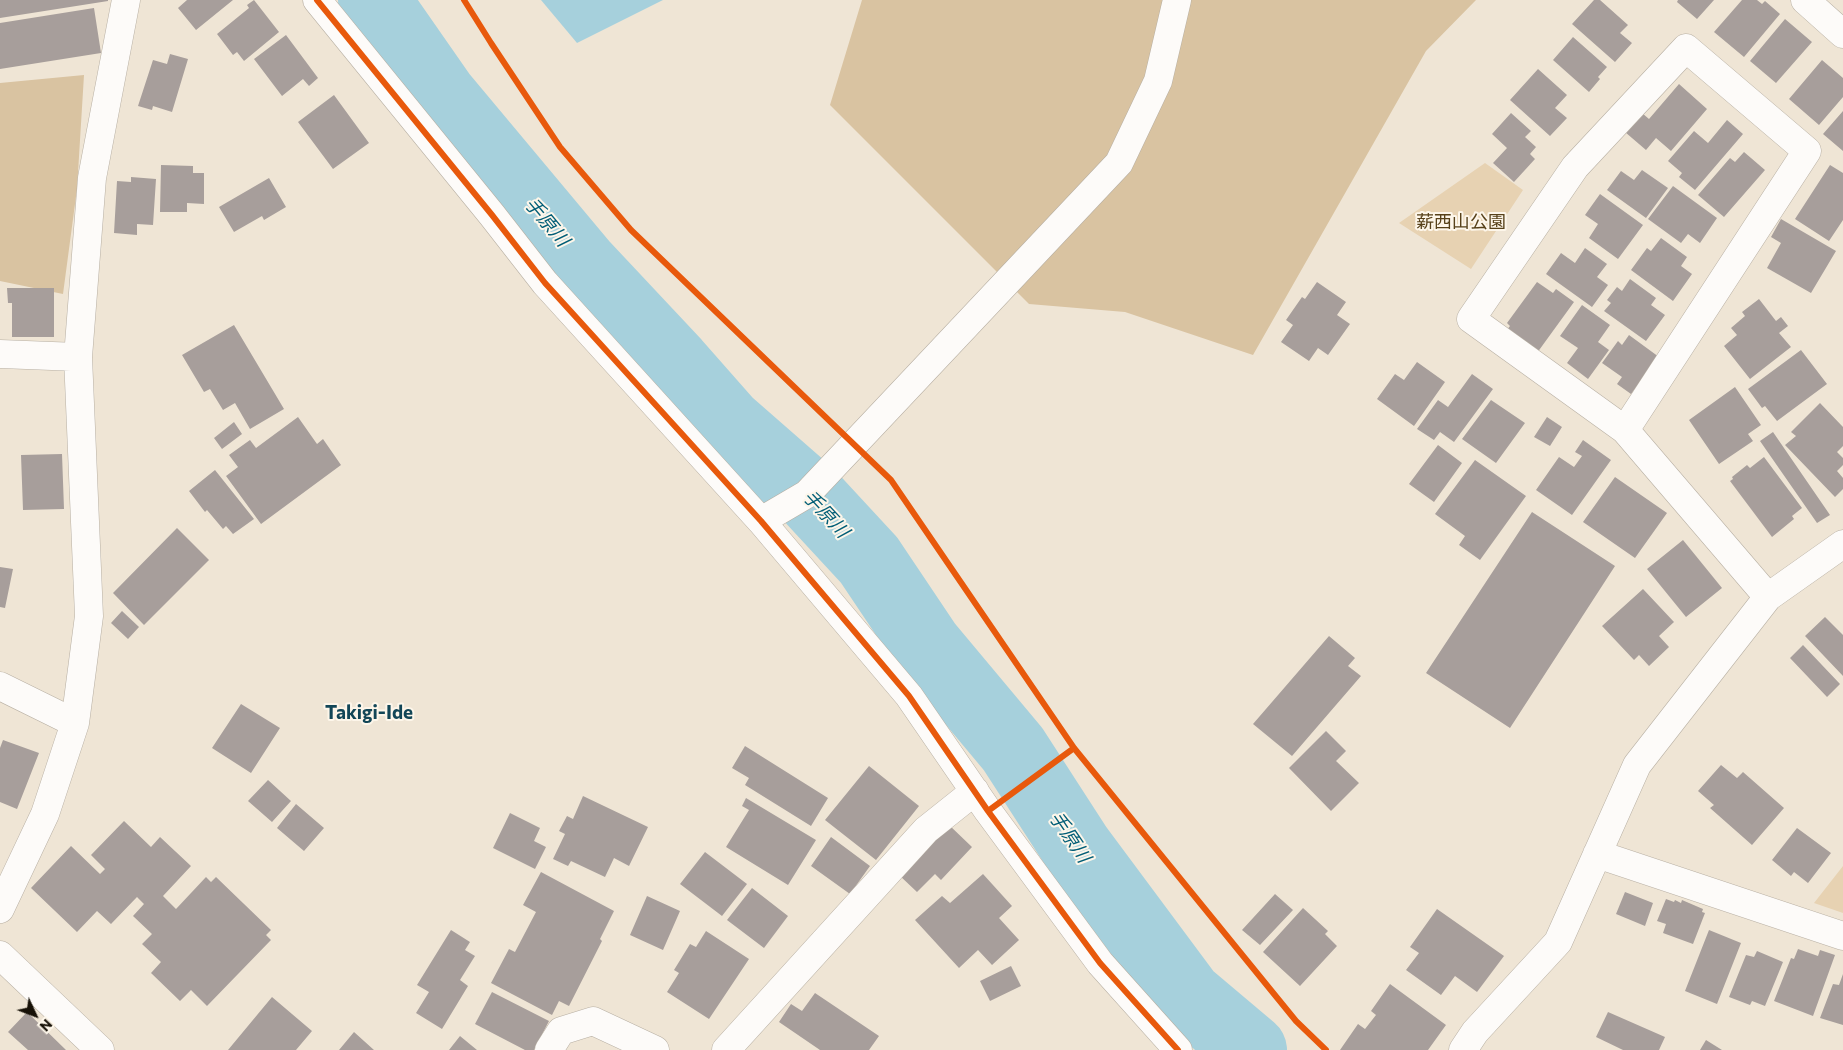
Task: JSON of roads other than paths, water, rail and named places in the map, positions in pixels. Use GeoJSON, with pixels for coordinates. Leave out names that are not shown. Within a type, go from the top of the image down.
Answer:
{"type":"FeatureCollection","features":[{"type":"Feature","properties":{"kind":"street"},"geometry":{"type":"LineString","coordinates":[[0,909],[45,814],[75,723],[89,616],[78,357],[92,178],[126,0]]}},
{"type":"Feature","properties":{"kind":"street"},"geometry":{"type":"LineString","coordinates":[[317,0],[486,207],[545,283],[761,521],[909,696],[975,791],[1100,963],[1178,1050]]}},
{"type":"Feature","properties":{"kind":"street"},"geometry":{"type":"LineString","coordinates":[[761,521],[807,494],[1119,163],[1158,82],[1177,0]]}},
{"type":"Feature","properties":{"kind":"street"},"geometry":{"type":"LineString","coordinates":[[1805,0],[1843,34]]}},
{"type":"Feature","properties":{"kind":"street"},"geometry":{"type":"LineString","coordinates":[[1626,430],[1807,151],[1686,48],[1575,167],[1471,319],[1626,430],[1768,597]]}},
{"type":"Feature","properties":{"kind":"street"},"geometry":{"type":"LineString","coordinates":[[0,354],[78,357]]}},
{"type":"Feature","properties":{"kind":"street"},"geometry":{"type":"LineString","coordinates":[[1463,1050],[1475,1032],[1558,942],[1637,766],[1768,597],[1843,544]]}},
{"type":"Feature","properties":{"kind":"street"},"geometry":{"type":"LineString","coordinates":[[0,686],[75,723]]}},
{"type":"Feature","properties":{"kind":"street"},"geometry":{"type":"LineString","coordinates":[[726,1050],[926,830],[975,791]]}},
{"type":"Feature","properties":{"kind":"street"},"geometry":{"type":"LineString","coordinates":[[1597,854],[1843,936]]}},
{"type":"Feature","properties":{"kind":"street"},"geometry":{"type":"LineString","coordinates":[[0,955],[100,1050]]}},
{"type":"Feature","properties":{"kind":"street"},"geometry":{"type":"LineString","coordinates":[[549,1050],[561,1031],[594,1021],[655,1050]]}},
{"type":"Feature","properties":{"kind":"water"},"geometry":{"type":"Polygon","coordinates":[[[541,0],[663,0],[577,43],[541,0]]]}},
{"type":"Feature","properties":{"kind":"waterway","name":"手原川"},"geometry":{"type":"LineString","coordinates":[[374,0],[441,96],[584,267],[675,364],[727,423],[807,493],[869,560],[926,645],[1013,749],[1077,848],[1187,996],[1251,1050]]}},
{"type":"Feature","properties":{"kind":"district","name":"Takigi-Ide"},"geometry":{"type":"Point","coordinates":[369,713]}},
{"type":"Feature","properties":{"kind":"park label","name":"薪西山公園"},"geometry":{"type":"Point","coordinates":[1461,222]}}]}
